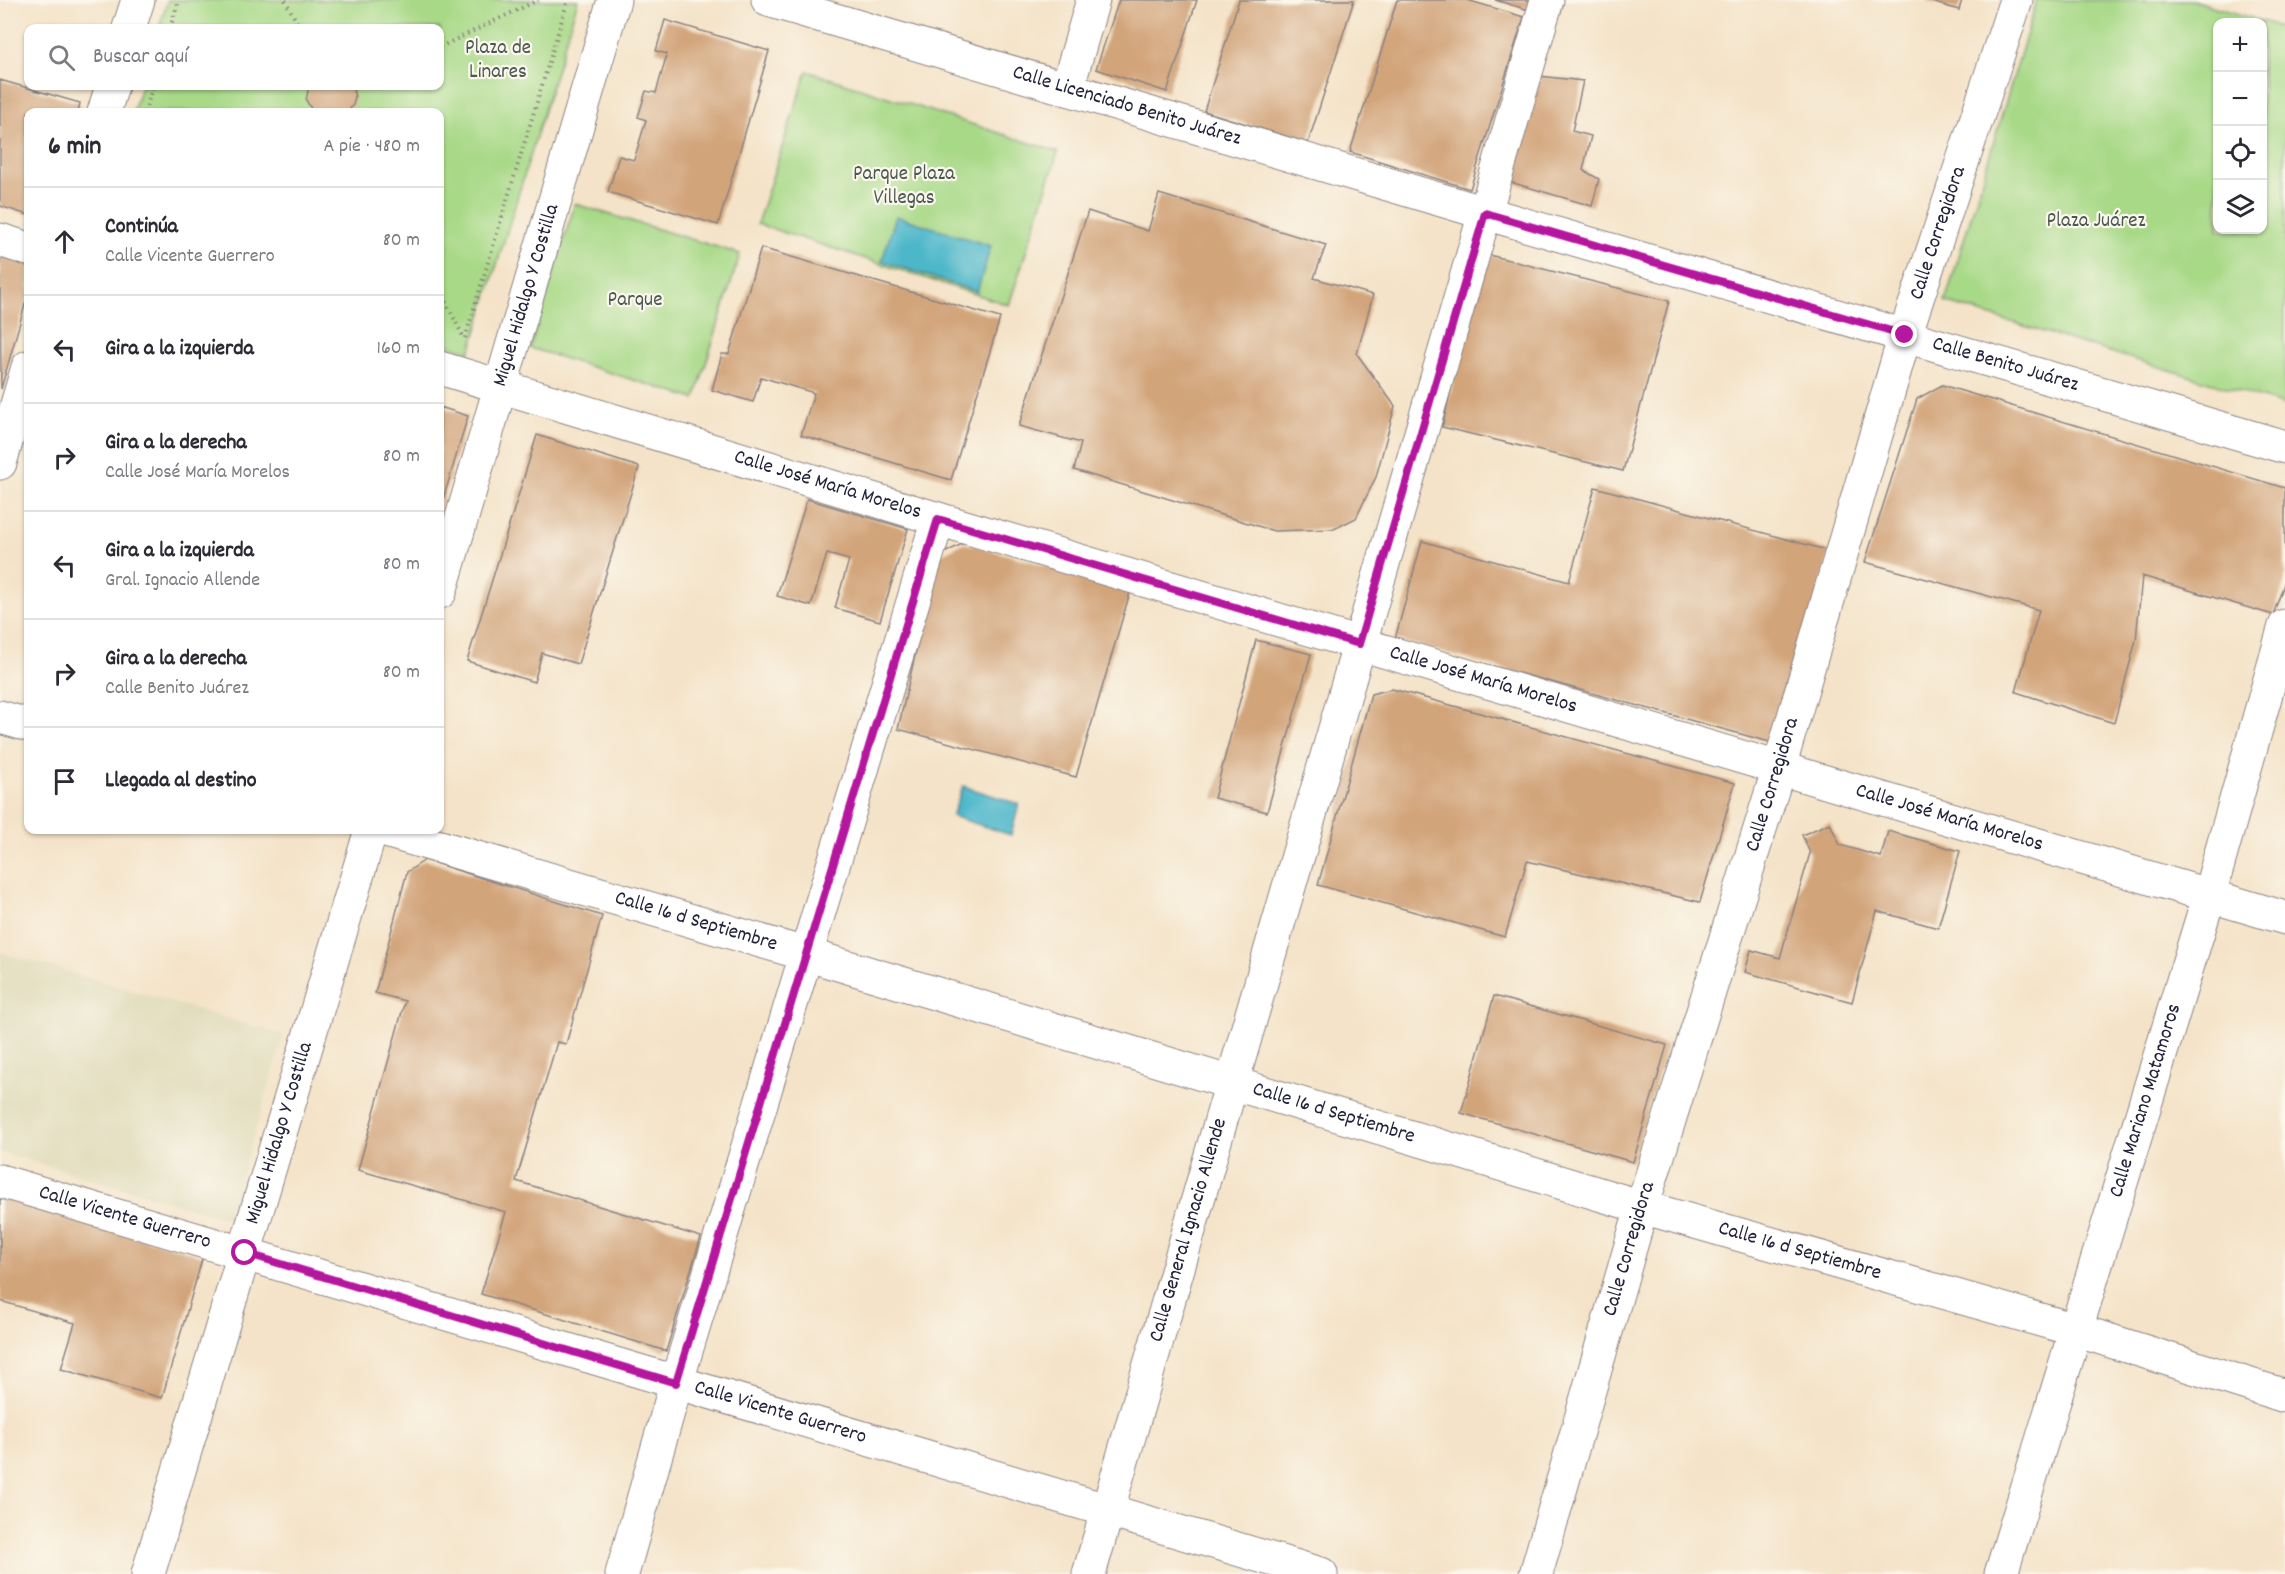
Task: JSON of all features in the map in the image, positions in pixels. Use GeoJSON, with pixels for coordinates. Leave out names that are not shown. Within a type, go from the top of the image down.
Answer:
{"type":"FeatureCollection","features":[{"type":"Feature","properties":{"kind":"street"},"geometry":{"type":"LineString","coordinates":[[130,24],[138,0]]}},
{"type":"Feature","properties":{"kind":"street","name":"Miguel Hidalgo Y Costilla"},"geometry":{"type":"LineString","coordinates":[[444,578],[614,0]]}},
{"type":"Feature","properties":{"kind":"street","name":"Calle Licenciado Benito Juárez"},"geometry":{"type":"LineString","coordinates":[[768,0],[1485,213]]}},
{"type":"Feature","properties":{"kind":"street"},"geometry":{"type":"LineString","coordinates":[[1067,90],[1093,0]]}},
{"type":"Feature","properties":{"kind":"street"},"geometry":{"type":"LineString","coordinates":[[1485,213],[1547,0]]}},
{"type":"Feature","properties":{"kind":"street","name":"Calle Corregidora"},"geometry":{"type":"LineString","coordinates":[[1536,1574],[1642,1207],[1779,768],[1905,335],[2016,0]]}},
{"type":"Feature","properties":{"kind":"street"},"geometry":{"type":"LineString","coordinates":[[105,108],[111,90]]}},
{"type":"Feature","properties":{"kind":"street","name":"Calle Benito Juárez"},"geometry":{"type":"LineString","coordinates":[[1485,213],[2285,447]]}},
{"type":"Feature","properties":{"kind":"street","name":"Calle General Ignacio Allende"},"geometry":{"type":"LineString","coordinates":[[1089,1574],[1485,213]]}},
{"type":"Feature","properties":{"kind":"street"},"geometry":{"type":"LineString","coordinates":[[0,240],[24,248]]}},
{"type":"Feature","properties":{"kind":"street","name":"Calle José María Morelos"},"geometry":{"type":"LineString","coordinates":[[444,369],[938,519],[2285,918]]}},
{"type":"Feature","properties":{"kind":"street"},"geometry":{"type":"LineString","coordinates":[[0,463],[24,381]]}},
{"type":"Feature","properties":{"kind":"street"},"geometry":{"type":"LineString","coordinates":[[622,1574],[676,1383],[938,519]]}},
{"type":"Feature","properties":{"kind":"street","name":"Calle Mariano Matamoros"},"geometry":{"type":"LineString","coordinates":[[2001,1574],[2209,896],[2285,626]]}},
{"type":"Feature","properties":{"kind":"street"},"geometry":{"type":"LineString","coordinates":[[0,717],[24,724]]}},
{"type":"Feature","properties":{"kind":"street","name":"Miguel Hidalgo Y Costilla"},"geometry":{"type":"LineString","coordinates":[[148,1574],[370,834]]}},
{"type":"Feature","properties":{"kind":"street","name":"Calle 16 d Septiembre"},"geometry":{"type":"LineString","coordinates":[[396,834],[806,954],[1642,1207],[2076,1330],[2285,1396]]}},
{"type":"Feature","properties":{"kind":"street","name":"Calle Vicente Guerrero"},"geometry":{"type":"LineString","coordinates":[[0,1181],[1321,1574]]}},
{"type":"Feature","properties":{"kind":"path"},"geometry":{"type":"LineString","coordinates":[[285,0],[298,24]]}},
{"type":"Feature","properties":{"kind":"path"},"geometry":{"type":"LineString","coordinates":[[444,44],[538,0]]}},
{"type":"Feature","properties":{"kind":"path"},"geometry":{"type":"LineString","coordinates":[[465,339],[568,0]]}},
{"type":"Feature","properties":{"kind":"path"},"geometry":{"type":"LineString","coordinates":[[146,108],[152,90]]}},
{"type":"Feature","properties":{"kind":"path"},"geometry":{"type":"LineString","coordinates":[[444,299],[465,339]]}},
{"type":"Feature","properties":{"kind":"path"},"geometry":{"type":"LineString","coordinates":[[456,336],[465,339]]}},
{"type":"Feature","properties":{"kind":"shaded area"},"geometry":{"type":"Polygon","coordinates":[[[0,952],[284,1035],[229,1219],[0,1152],[0,952]]]}},
{"type":"Feature","properties":{"kind":"green space","name":"Plaza de Linares"},"geometry":{"type":"Polygon","coordinates":[[[168,0],[578,0],[470,352],[444,343],[444,108],[134,108],[140,90],[444,90],[444,24],[160,24],[168,0]]]}},
{"type":"Feature","properties":{"kind":"green space","name":"Plaza Juárez"},"geometry":{"type":"Polygon","coordinates":[[[2037,0],[2192,0],[2252,18],[2213,18],[2213,234],[2267,234],[2267,23],[2285,28],[2285,405],[1945,302],[2037,0]]]}},
{"type":"Feature","properties":{"kind":"green space","name":"Parque Plaza Villegas"},"geometry":{"type":"Polygon","coordinates":[[[807,71],[1058,152],[1009,305],[757,224],[807,71]]]}},
{"type":"Feature","properties":{"kind":"green space","name":"Parque"},"geometry":{"type":"Polygon","coordinates":[[[575,204],[740,254],[695,399],[530,348],[575,204]]]}},
{"type":"Feature","properties":{"kind":"water"},"geometry":{"type":"Polygon","coordinates":[[[896,216],[991,246],[977,292],[882,261],[896,216]]]}},
{"type":"Feature","properties":{"kind":"water"},"geometry":{"type":"Polygon","coordinates":[[[963,786],[1019,804],[1011,835],[952,816],[963,786]]]}},
{"type":"Feature","properties":{"kind":"building"},"geometry":{"type":"Polygon","coordinates":[[[1119,0],[1197,0],[1167,92],[1096,69],[1119,0]]]}},
{"type":"Feature","properties":{"kind":"building"},"geometry":{"type":"Polygon","coordinates":[[[1239,0],[1354,0],[1308,143],[1204,111],[1239,0]]]}},
{"type":"Feature","properties":{"kind":"building"},"geometry":{"type":"Polygon","coordinates":[[[1397,0],[1467,0],[1524,17],[1470,189],[1350,152],[1397,0]]]}},
{"type":"Feature","properties":{"kind":"building"},"geometry":{"type":"Polygon","coordinates":[[[1495,0],[1532,0],[1529,10],[1495,0]]]}},
{"type":"Feature","properties":{"kind":"building"},"geometry":{"type":"Polygon","coordinates":[[[1925,0],[1962,0],[1959,10],[1925,0]]]}},
{"type":"Feature","properties":{"kind":"building"},"geometry":{"type":"Polygon","coordinates":[[[665,20],[769,51],[718,225],[608,192],[619,156],[634,160],[646,120],[638,117],[646,91],[656,93],[667,54],[656,51],[665,20]]]}},
{"type":"Feature","properties":{"kind":"building"},"geometry":{"type":"Polygon","coordinates":[[[1539,76],[1583,81],[1572,131],[1591,136],[1583,170],[1599,179],[1592,206],[1510,182],[1539,76]]]}},
{"type":"Feature","properties":{"kind":"building"},"geometry":{"type":"Polygon","coordinates":[[[0,80],[24,87],[24,90],[35,90],[80,103],[79,108],[24,108],[24,214],[0,206],[0,80]]]}},
{"type":"Feature","properties":{"kind":"building"},"geometry":{"type":"Polygon","coordinates":[[[308,90],[353,90],[355,97],[351,108],[311,108],[306,100],[308,90]]]}},
{"type":"Feature","properties":{"kind":"building"},"geometry":{"type":"Polygon","coordinates":[[[1159,194],[1326,245],[1314,278],[1373,295],[1357,354],[1395,406],[1376,477],[1356,518],[1334,529],[1274,531],[1074,470],[1081,443],[1019,426],[1088,211],[1148,231],[1159,194]]]}},
{"type":"Feature","properties":{"kind":"building"},"geometry":{"type":"Polygon","coordinates":[[[761,248],[1000,318],[951,480],[801,435],[814,393],[761,377],[753,402],[712,390],[722,354],[729,354],[761,248]]]}},
{"type":"Feature","properties":{"kind":"building"},"geometry":{"type":"Polygon","coordinates":[[[1485,254],[1669,301],[1623,471],[1442,427],[1485,254]]]}},
{"type":"Feature","properties":{"kind":"building"},"geometry":{"type":"Polygon","coordinates":[[[0,255],[24,262],[24,308],[1,389],[0,255]]]}},
{"type":"Feature","properties":{"kind":"building"},"geometry":{"type":"Polygon","coordinates":[[[1942,385],[2285,488],[2285,581],[2273,615],[2142,576],[2136,640],[2114,723],[2016,692],[2039,610],[1865,562],[1917,399],[1942,385]]]}},
{"type":"Feature","properties":{"kind":"building"},"geometry":{"type":"Polygon","coordinates":[[[444,408],[468,416],[444,497],[444,408]]]}},
{"type":"Feature","properties":{"kind":"building"},"geometry":{"type":"Polygon","coordinates":[[[537,435],[639,467],[578,664],[542,653],[534,682],[467,661],[537,435]]]}},
{"type":"Feature","properties":{"kind":"building"},"geometry":{"type":"Polygon","coordinates":[[[1595,487],[1830,551],[1777,744],[1395,639],[1422,541],[1569,582],[1595,487]]]}},
{"type":"Feature","properties":{"kind":"building"},"geometry":{"type":"Polygon","coordinates":[[[807,499],[908,529],[880,621],[835,608],[849,560],[827,554],[811,606],[777,596],[807,499]]]}},
{"type":"Feature","properties":{"kind":"building"},"geometry":{"type":"Polygon","coordinates":[[[964,543],[1131,589],[1076,777],[898,729],[938,556],[964,543]]]}},
{"type":"Feature","properties":{"kind":"building"},"geometry":{"type":"Polygon","coordinates":[[[1256,640],[1311,654],[1267,812],[1214,798],[1256,640]]]}},
{"type":"Feature","properties":{"kind":"building"},"geometry":{"type":"Polygon","coordinates":[[[1392,689],[1735,783],[1700,902],[1527,861],[1505,937],[1318,885],[1371,694],[1392,689]]]}},
{"type":"Feature","properties":{"kind":"building"},"geometry":{"type":"Polygon","coordinates":[[[1830,823],[1840,845],[1881,857],[1888,831],[1960,851],[1938,928],[1877,911],[1852,1002],[1745,972],[1751,950],[1780,958],[1810,853],[1802,835],[1830,823]]]}},
{"type":"Feature","properties":{"kind":"building"},"geometry":{"type":"Polygon","coordinates":[[[425,860],[602,916],[566,1044],[557,1042],[516,1181],[701,1237],[666,1351],[481,1294],[506,1212],[358,1170],[405,1001],[375,993],[407,872],[425,860]]]}},
{"type":"Feature","properties":{"kind":"building"},"geometry":{"type":"Polygon","coordinates":[[[1494,996],[1667,1045],[1633,1162],[1461,1113],[1494,996]]]}},
{"type":"Feature","properties":{"kind":"building"},"geometry":{"type":"Polygon","coordinates":[[[0,1198],[203,1256],[162,1398],[61,1369],[75,1323],[0,1301],[0,1198]]]}},
{"type":"Feature","properties":{"kind":"route"},"geometry":{"type":"LineString","coordinates":[[245,1253],[676,1383],[938,519],[1359,644],[1485,213],[1905,335]]}}]}
